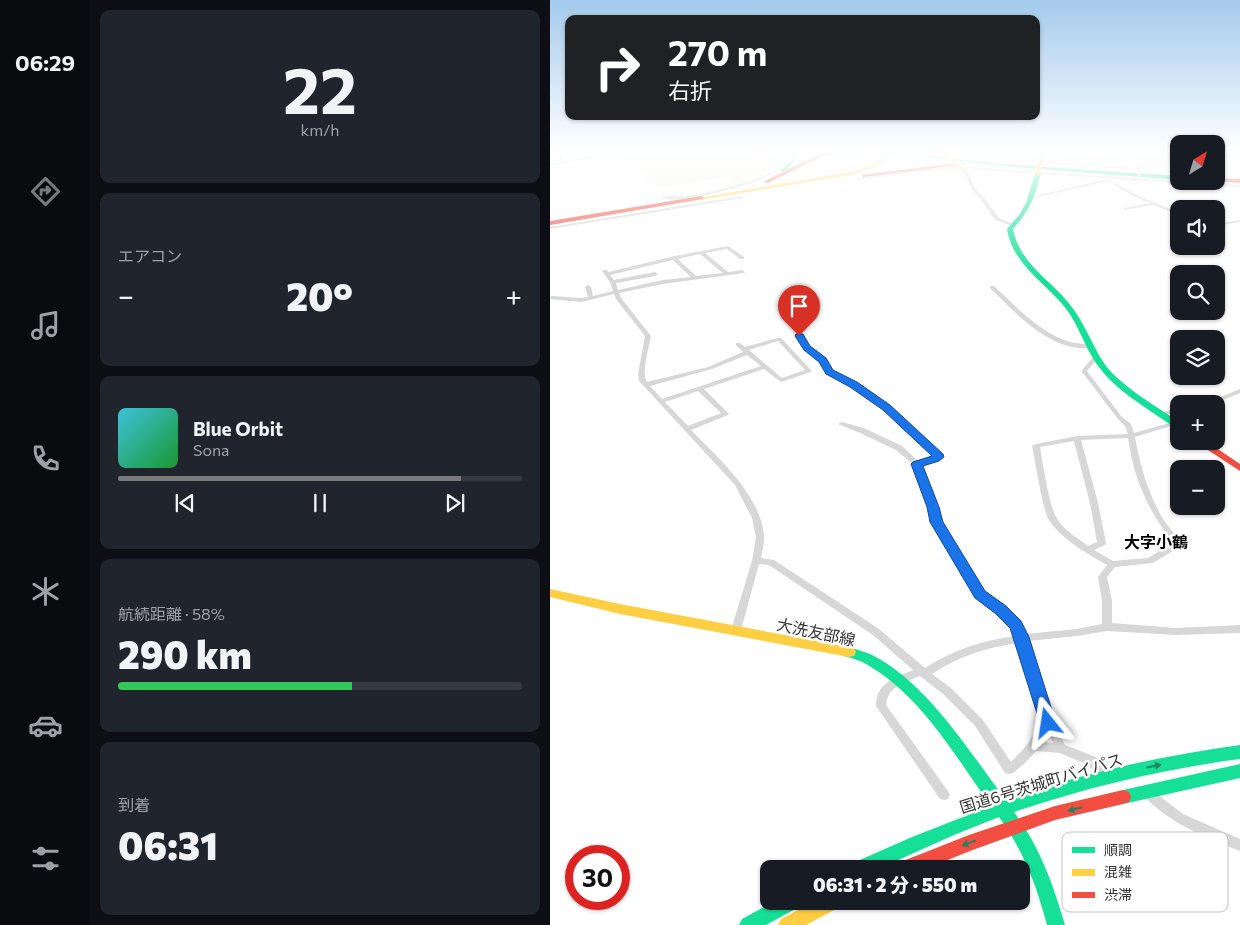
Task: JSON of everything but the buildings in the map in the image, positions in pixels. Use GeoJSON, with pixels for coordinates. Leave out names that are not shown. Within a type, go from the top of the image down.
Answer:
{"type":"FeatureCollection","features":[{"type":"Feature","properties":{"kind":"main road"},"geometry":{"type":"LineString","coordinates":[[696,199],[715,194]]}},
{"type":"Feature","properties":{"kind":"main road"},"geometry":{"type":"LineString","coordinates":[[696,199],[717,194]]}},
{"type":"Feature","properties":{"kind":"main road"},"geometry":{"type":"LineString","coordinates":[[550,223],[725,194]]}},
{"type":"Feature","properties":{"kind":"main road"},"geometry":{"type":"LineString","coordinates":[[696,199],[731,194]]}},
{"type":"Feature","properties":{"kind":"main road"},"geometry":{"type":"LineString","coordinates":[[1033,197],[1023,215],[1009,231],[1010,239],[1036,274],[1068,306],[1096,357],[1118,382],[1170,420]]}},
{"type":"Feature","properties":{"kind":"main road"},"geometry":{"type":"LineString","coordinates":[[1213,450],[1240,468]]}},
{"type":"Feature","properties":{"kind":"main road","name":"大洗友部線"},"geometry":{"type":"LineString","coordinates":[[550,593],[620,609],[852,653],[866,658],[898,682],[936,720],[1003,809],[1034,860],[1056,925]]}},
{"type":"Feature","properties":{"kind":"main road","name":"国道6号茨城町バイパス"},"geometry":{"type":"LineString","coordinates":[[878,860],[903,848],[1003,809],[1107,776],[1163,764],[1240,752]]}},
{"type":"Feature","properties":{"kind":"main road"},"geometry":{"type":"LineString","coordinates":[[928,860],[1055,814],[1210,776],[1240,771]]}},
{"type":"Feature","properties":{"kind":"main road"},"geometry":{"type":"LineString","coordinates":[[748,925],[776,910]]}},
{"type":"Feature","properties":{"kind":"main road"},"geometry":{"type":"LineString","coordinates":[[787,925],[816,910]]}},
{"type":"Feature","properties":{"kind":"street"},"geometry":{"type":"LineString","coordinates":[[663,198],[703,194]]}},
{"type":"Feature","properties":{"kind":"street"},"geometry":{"type":"LineString","coordinates":[[978,194],[997,219],[1013,225]]}},
{"type":"Feature","properties":{"kind":"street"},"geometry":{"type":"LineString","coordinates":[[1033,197],[1044,194]]}},
{"type":"Feature","properties":{"kind":"street"},"geometry":{"type":"LineString","coordinates":[[1137,194],[1170,211]]}},
{"type":"Feature","properties":{"kind":"street"},"geometry":{"type":"LineString","coordinates":[[550,228],[742,197]]}},
{"type":"Feature","properties":{"kind":"street"},"geometry":{"type":"LineString","coordinates":[[1125,209],[1154,204]]}},
{"type":"Feature","properties":{"kind":"street"},"geometry":{"type":"LineString","coordinates":[[1225,224],[1240,221]]}},
{"type":"Feature","properties":{"kind":"street"},"geometry":{"type":"LineString","coordinates":[[736,630],[756,561],[760,537],[758,526],[748,501],[738,484],[645,385],[641,374],[648,336],[618,298],[613,282],[606,272],[648,266],[673,257],[728,247],[742,258]]}},
{"type":"Feature","properties":{"kind":"street"},"geometry":{"type":"LineString","coordinates":[[700,252],[727,274]]}},
{"type":"Feature","properties":{"kind":"street"},"geometry":{"type":"LineString","coordinates":[[673,257],[695,278]]}},
{"type":"Feature","properties":{"kind":"street"},"geometry":{"type":"LineString","coordinates":[[648,266],[663,282]]}},
{"type":"Feature","properties":{"kind":"street"},"geometry":{"type":"LineString","coordinates":[[551,298],[581,300],[663,282],[742,272]]}},
{"type":"Feature","properties":{"kind":"street"},"geometry":{"type":"LineString","coordinates":[[613,282],[655,274]]}},
{"type":"Feature","properties":{"kind":"street"},"geometry":{"type":"LineString","coordinates":[[588,287],[591,298]]}},
{"type":"Feature","properties":{"kind":"street"},"geometry":{"type":"LineString","coordinates":[[992,287],[1021,315],[1047,334],[1074,344],[1092,347]]}},
{"type":"Feature","properties":{"kind":"street"},"geometry":{"type":"LineString","coordinates":[[562,292],[562,299]]}},
{"type":"Feature","properties":{"kind":"street"},"geometry":{"type":"LineString","coordinates":[[797,325],[802,341],[822,360],[830,372],[853,384],[887,407],[938,454],[938,457],[935,459],[917,464]]}},
{"type":"Feature","properties":{"kind":"street"},"geometry":{"type":"LineString","coordinates":[[645,385],[710,368],[747,350],[779,339],[809,371],[781,380],[747,350],[738,344]]}},
{"type":"Feature","properties":{"kind":"street"},"geometry":{"type":"LineString","coordinates":[[1096,357],[1084,371],[1120,418],[1127,422],[1132,436],[1135,459],[1142,482],[1164,527],[1178,544],[1150,561],[1112,564],[1088,550],[1061,529],[1053,520],[1048,505],[1036,446],[1077,438],[1132,436],[1170,427]]}},
{"type":"Feature","properties":{"kind":"street"},"geometry":{"type":"LineString","coordinates":[[662,401],[764,367]]}},
{"type":"Feature","properties":{"kind":"street"},"geometry":{"type":"LineString","coordinates":[[688,429],[726,414],[700,389]]}},
{"type":"Feature","properties":{"kind":"street"},"geometry":{"type":"LineString","coordinates":[[1225,397],[1240,391]]}},
{"type":"Feature","properties":{"kind":"street"},"geometry":{"type":"LineString","coordinates":[[1162,414],[1170,412]]}},
{"type":"Feature","properties":{"kind":"street"},"geometry":{"type":"LineString","coordinates":[[842,424],[861,430],[899,448],[917,464],[933,507],[936,522],[972,583],[980,594],[1011,618],[1022,637],[1048,723],[1061,748]]}},
{"type":"Feature","properties":{"kind":"street"},"geometry":{"type":"LineString","coordinates":[[1077,438],[1102,543],[1088,550]]}},
{"type":"Feature","properties":{"kind":"street"},"geometry":{"type":"LineString","coordinates":[[756,561],[771,562],[876,632],[922,673],[947,692],[979,723],[1009,769],[1016,765],[1033,746],[1048,723]]}},
{"type":"Feature","properties":{"kind":"street"},"geometry":{"type":"LineString","coordinates":[[1107,627],[1107,601],[1102,577],[1112,564]]}},
{"type":"Feature","properties":{"kind":"street"},"geometry":{"type":"LineString","coordinates":[[944,794],[881,706],[883,692],[898,682],[922,673],[944,660],[965,652],[988,644],[1022,637],[1075,633],[1107,627],[1168,631],[1240,630]]}},
{"type":"Feature","properties":{"kind":"street"},"geometry":{"type":"LineString","coordinates":[[1033,746],[1061,748],[1092,761],[1107,776]]}},
{"type":"Feature","properties":{"kind":"street"},"geometry":{"type":"LineString","coordinates":[[1147,791],[1158,804],[1192,826],[1210,832]]}},
{"type":"Feature","properties":{"kind":"street"},"geometry":{"type":"LineString","coordinates":[[1228,839],[1240,845]]}},
{"type":"Feature","properties":{"kind":"traffic: fast"},"geometry":{"type":"LineString","coordinates":[[1032,194],[1026,209],[1010,229],[1012,241],[1018,252],[1025,263],[1071,310],[1097,358],[1108,373],[1133,395],[1170,420]]}},
{"type":"Feature","properties":{"kind":"traffic: fast"},"geometry":{"type":"LineString","coordinates":[[849,652],[869,659],[889,672],[925,706],[942,726],[1024,840],[1034,858],[1056,925]]}},
{"type":"Feature","properties":{"kind":"traffic: fast"},"geometry":{"type":"LineString","coordinates":[[879,860],[978,818],[1039,796],[1153,766],[1240,752]]}},
{"type":"Feature","properties":{"kind":"traffic: fast"},"geometry":{"type":"LineString","coordinates":[[1123,797],[1240,771]]}},
{"type":"Feature","properties":{"kind":"traffic: fast"},"geometry":{"type":"LineString","coordinates":[[748,925],[776,910]]}},
{"type":"Feature","properties":{"kind":"traffic: slow"},"geometry":{"type":"LineString","coordinates":[[701,198],[724,194]]}},
{"type":"Feature","properties":{"kind":"traffic: slow"},"geometry":{"type":"LineString","coordinates":[[550,593],[620,609],[849,652]]}},
{"type":"Feature","properties":{"kind":"traffic: slow"},"geometry":{"type":"LineString","coordinates":[[787,925],[816,910]]}},
{"type":"Feature","properties":{"kind":"traffic: jam"},"geometry":{"type":"LineString","coordinates":[[550,223],[701,198]]}},
{"type":"Feature","properties":{"kind":"traffic: jam"},"geometry":{"type":"LineString","coordinates":[[1213,450],[1240,468]]}},
{"type":"Feature","properties":{"kind":"traffic: jam"},"geometry":{"type":"LineString","coordinates":[[926,860],[1055,813],[1123,797]]}},
{"type":"Feature","properties":{"kind":"district","name":"大字小鶴"},"geometry":{"type":"Point","coordinates":[1156,542]}},
{"type":"Feature","properties":{"kind":"route"},"geometry":{"type":"LineString","coordinates":[[799,336],[807,348],[820,357],[830,372],[853,384],[887,407],[938,454],[938,457],[935,459],[917,464],[933,507],[936,522],[980,594],[1011,618],[1016,625],[1022,637],[1048,723]]}}]}
